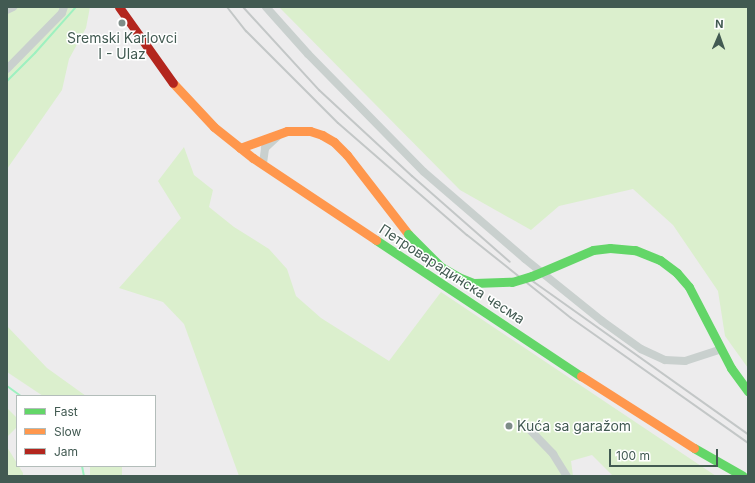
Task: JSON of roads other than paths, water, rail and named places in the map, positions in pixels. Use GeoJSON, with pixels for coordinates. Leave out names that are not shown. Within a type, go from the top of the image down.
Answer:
{"type":"FeatureCollection","features":[{"type":"Feature","properties":{"kind":"main road","name":"Петроварадинска чесма"},"geometry":{"type":"LineString","coordinates":[[119,7],[154,60],[177,88],[214,127],[240,148],[565,366],[724,466],[743,476]]}},
{"type":"Feature","properties":{"kind":"main road"},"geometry":{"type":"LineString","coordinates":[[240,148],[280,133],[297,130],[310,131],[334,142],[408,234],[427,254],[441,267],[458,277],[480,283],[512,282],[532,276],[593,250],[610,248],[635,250],[660,260],[677,272],[689,287],[721,349],[738,378],[748,391]]}},
{"type":"Feature","properties":{"kind":"main road"},"geometry":{"type":"LineString","coordinates":[[724,466],[730,476]]}},
{"type":"Feature","properties":{"kind":"street"},"geometry":{"type":"LineString","coordinates":[[7,10],[14,7]]}},
{"type":"Feature","properties":{"kind":"street"},"geometry":{"type":"LineString","coordinates":[[7,69],[62,12],[64,7]]}},
{"type":"Feature","properties":{"kind":"street"},"geometry":{"type":"LineString","coordinates":[[266,7],[318,65],[424,172],[525,259],[602,321],[641,349],[666,360],[685,361],[721,349]]}},
{"type":"Feature","properties":{"kind":"street"},"geometry":{"type":"LineString","coordinates":[[263,164],[265,148],[280,133]]}},
{"type":"Feature","properties":{"kind":"street"},"geometry":{"type":"LineString","coordinates":[[532,431],[553,454],[567,476]]}},
{"type":"Feature","properties":{"kind":"waterway"},"geometry":{"type":"LineString","coordinates":[[7,81],[35,53],[76,7]]}},
{"type":"Feature","properties":{"kind":"waterway"},"geometry":{"type":"LineString","coordinates":[[7,386],[20,395]]}},
{"type":"Feature","properties":{"kind":"waterway"},"geometry":{"type":"LineString","coordinates":[[82,467],[84,476]]}},
{"type":"Feature","properties":{"kind":"railway"},"geometry":{"type":"LineString","coordinates":[[227,7],[246,31],[338,123],[467,235],[571,318],[748,443]]}},
{"type":"Feature","properties":{"kind":"railway"},"geometry":{"type":"LineString","coordinates":[[243,7],[319,90],[412,176],[510,262]]}},
{"type":"Feature","properties":{"kind":"railway"},"geometry":{"type":"LineString","coordinates":[[531,280],[748,434]]}},
{"type":"Feature","properties":{"kind":"place","name":"Sremski Karlovci I - Ulaz"},"geometry":{"type":"Point","coordinates":[122,23]}},
{"type":"Feature","properties":{"kind":"place","name":"Kuća sa garažom"},"geometry":{"type":"Point","coordinates":[509,426]}}]}
